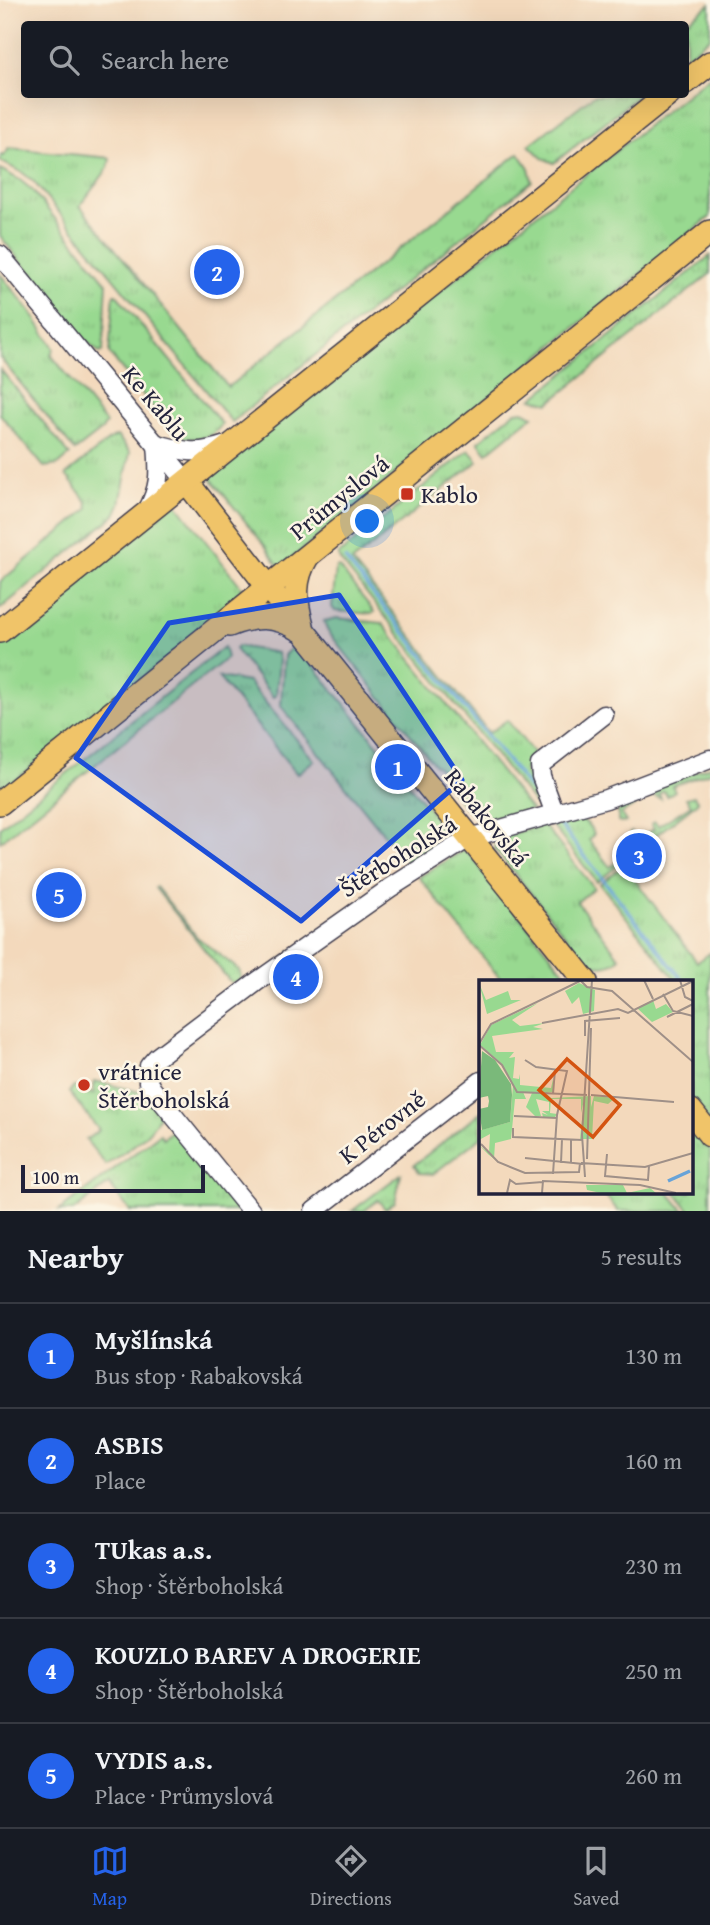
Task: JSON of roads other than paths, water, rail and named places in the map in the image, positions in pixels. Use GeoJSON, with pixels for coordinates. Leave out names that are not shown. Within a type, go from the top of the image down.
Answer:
{"type":"FeatureCollection","features":[{"type":"Feature","properties":{"kind":"main road"},"geometry":{"type":"LineString","coordinates":[[689,79],[710,63]]}},
{"type":"Feature","properties":{"kind":"main road"},"geometry":{"type":"LineString","coordinates":[[0,631],[664,98]]}},
{"type":"Feature","properties":{"kind":"main road","name":"Průmyslová"},"geometry":{"type":"LineString","coordinates":[[0,803],[710,232]]}},
{"type":"Feature","properties":{"kind":"main road","name":"Ke Kablu"},"geometry":{"type":"LineString","coordinates":[[187,482],[268,587]]}},
{"type":"Feature","properties":{"kind":"main road"},"geometry":{"type":"LineString","coordinates":[[304,633],[297,607],[296,588],[301,567],[309,554]]}},
{"type":"Feature","properties":{"kind":"main road","name":"Rabakovská"},"geometry":{"type":"LineString","coordinates":[[268,587],[584,980]]}},
{"type":"Feature","properties":{"kind":"main road"},"geometry":{"type":"LineString","coordinates":[[214,631],[249,618],[263,616],[280,619],[304,633]]}},
{"type":"Feature","properties":{"kind":"main road"},"geometry":{"type":"LineString","coordinates":[[692,1112],[710,1135]]}},
{"type":"Feature","properties":{"kind":"street","name":"Ke Kablu"},"geometry":{"type":"LineString","coordinates":[[0,255],[187,482]]}},
{"type":"Feature","properties":{"kind":"street"},"geometry":{"type":"LineString","coordinates":[[143,517],[156,495],[159,482],[157,444],[190,453],[203,452],[239,440]]}},
{"type":"Feature","properties":{"kind":"street"},"geometry":{"type":"LineString","coordinates":[[555,814],[539,771],[540,765],[604,715]]}},
{"type":"Feature","properties":{"kind":"street","name":"Štěrboholská"},"geometry":{"type":"LineString","coordinates":[[251,1211],[152,1088],[148,1082],[149,1066],[168,1048],[283,963],[390,888],[470,838],[637,788],[710,759]]}},
{"type":"Feature","properties":{"kind":"street","name":"K Pérovně"},"geometry":{"type":"LineString","coordinates":[[314,1211],[479,1083]]}},
{"type":"Feature","properties":{"kind":"waterway"},"geometry":{"type":"LineString","coordinates":[[345,559],[544,806]]}},
{"type":"Feature","properties":{"kind":"waterway"},"geometry":{"type":"LineString","coordinates":[[557,821],[681,978]]}},
{"type":"Feature","properties":{"kind":"place","name":"ASBIS"},"geometry":{"type":"Point","coordinates":[217,272]}},
{"type":"Feature","properties":{"kind":"place","name":"Kablo"},"geometry":{"type":"Point","coordinates":[407,494]}},
{"type":"Feature","properties":{"kind":"place","name":"Myšlínská"},"geometry":{"type":"Point","coordinates":[398,767]}},
{"type":"Feature","properties":{"kind":"place","name":"TUkas a.s."},"geometry":{"type":"Point","coordinates":[639,856]}},
{"type":"Feature","properties":{"kind":"place","name":"VYDIS a.s."},"geometry":{"type":"Point","coordinates":[59,895]}},
{"type":"Feature","properties":{"kind":"place","name":"KOUZLO BAREV A DROGERIE"},"geometry":{"type":"Point","coordinates":[296,977]}},
{"type":"Feature","properties":{"kind":"place","name":"vrátnice Štěrboholská"},"geometry":{"type":"Point","coordinates":[84,1085]}}]}
